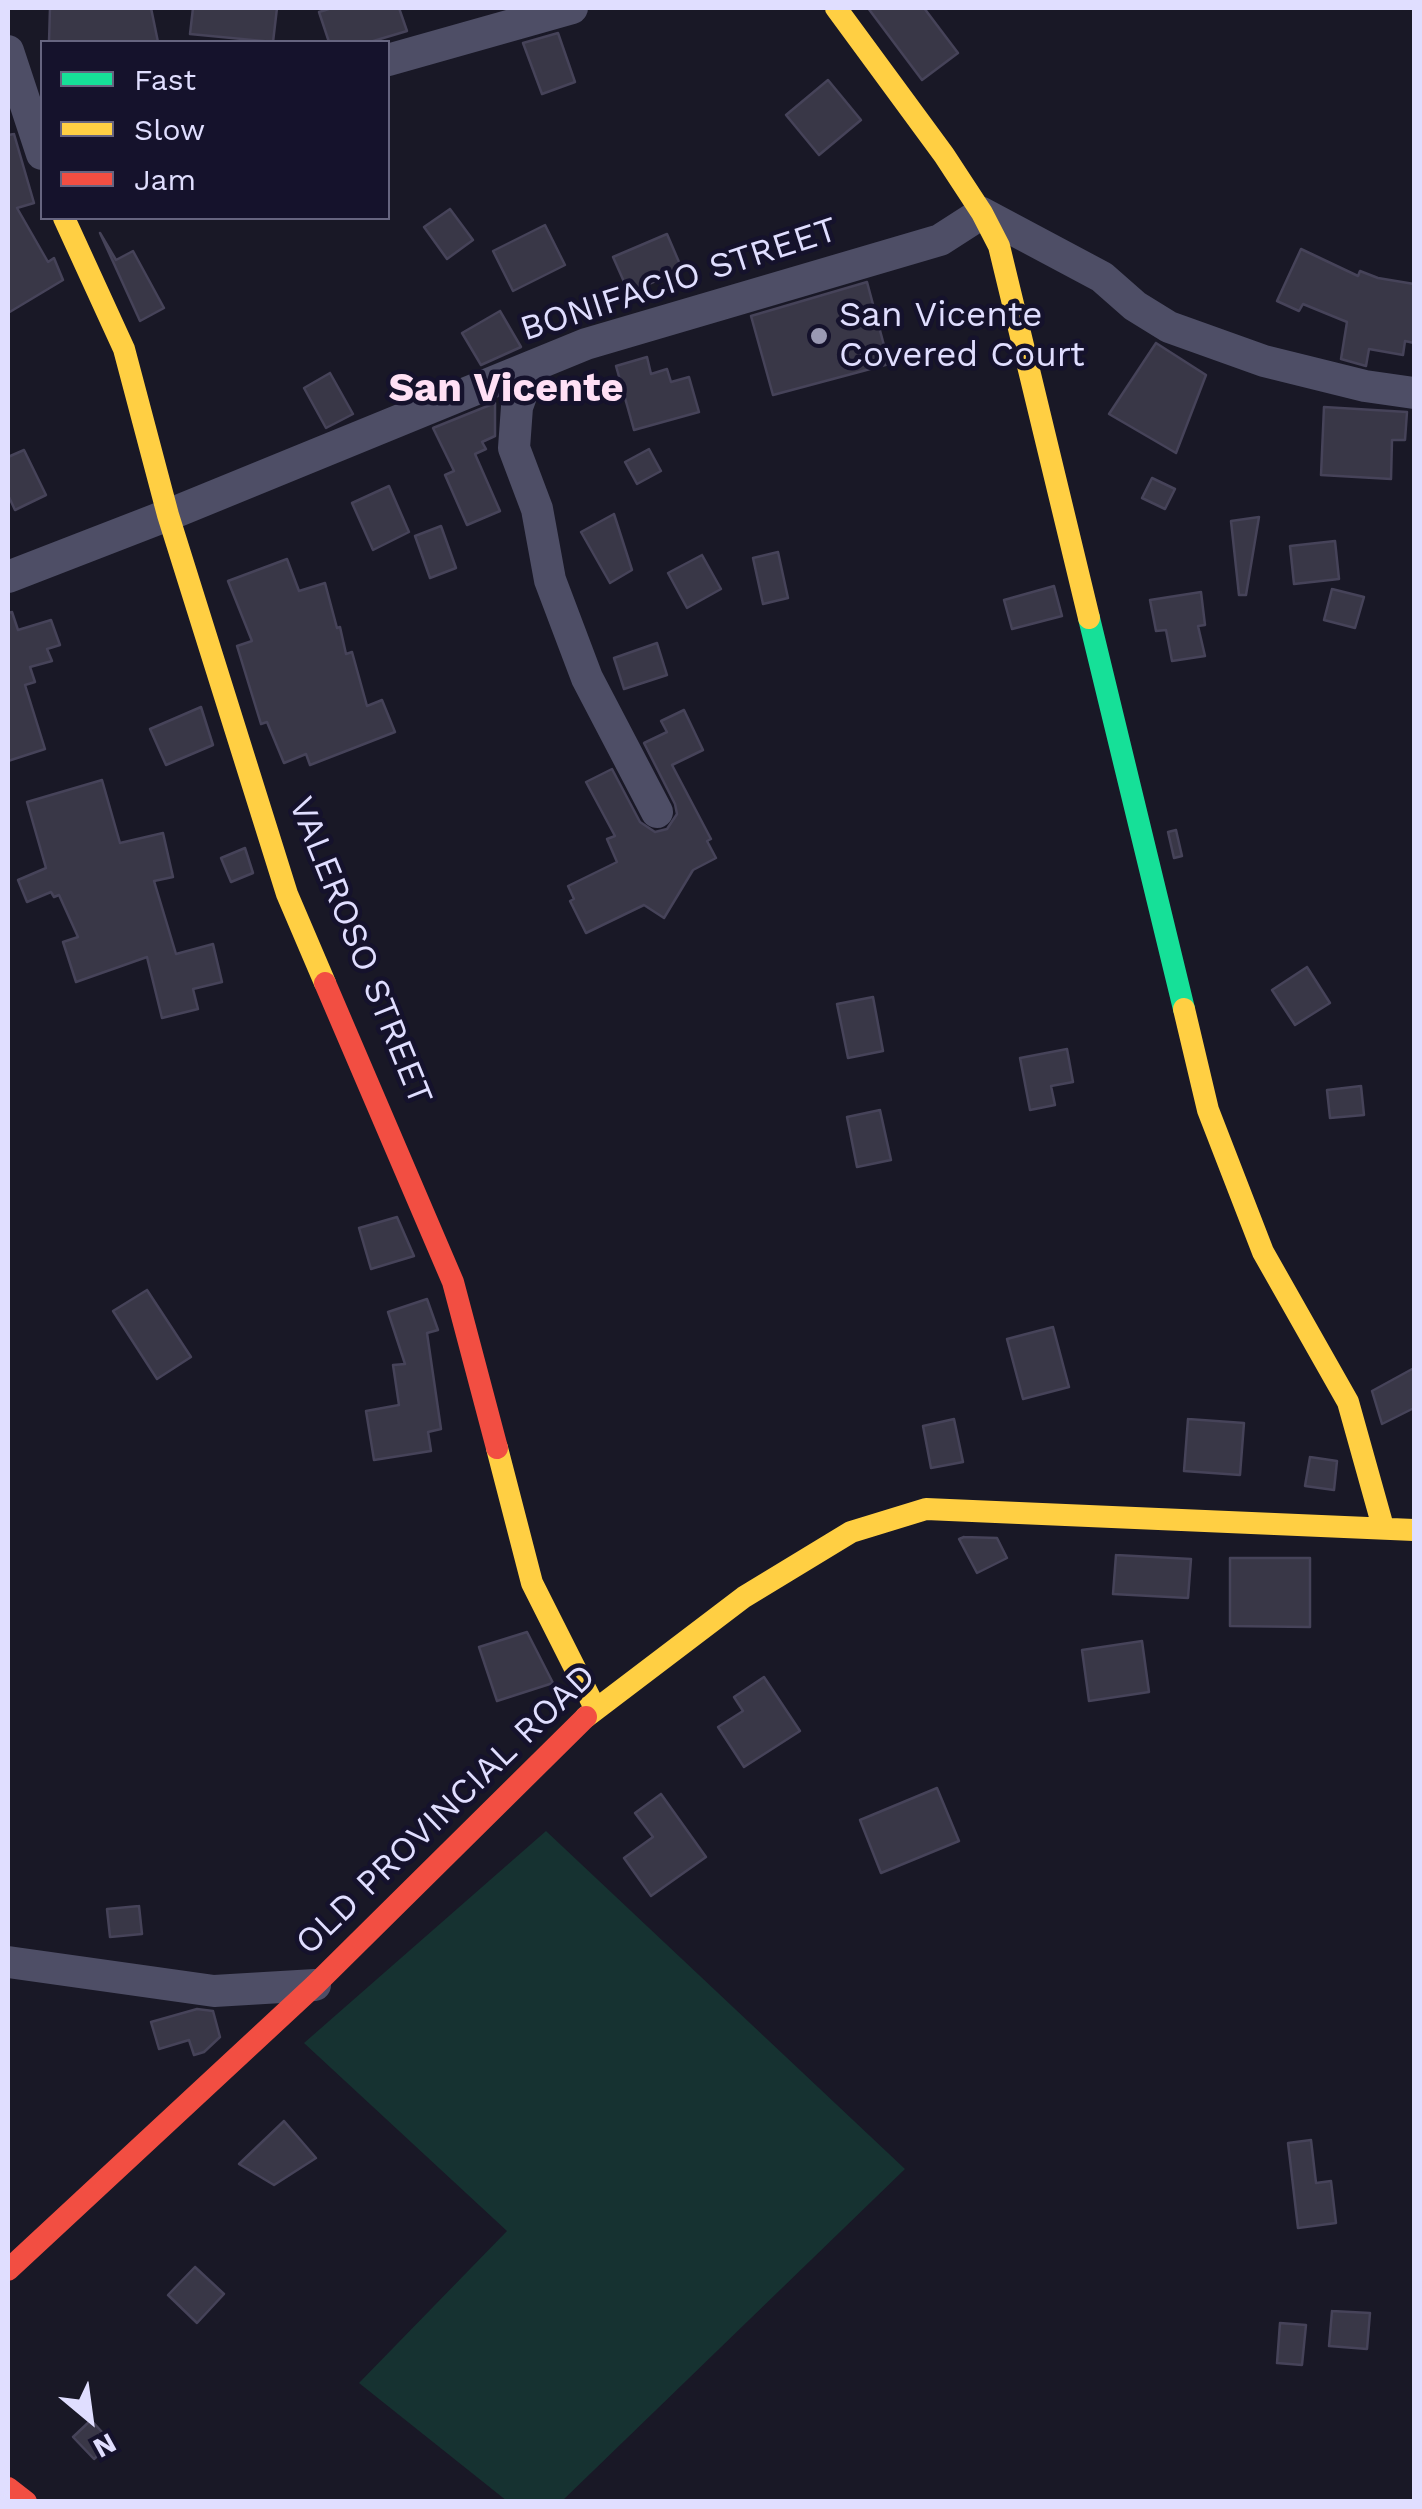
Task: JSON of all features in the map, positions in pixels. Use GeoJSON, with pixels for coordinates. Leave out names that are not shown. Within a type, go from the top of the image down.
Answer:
{"type":"FeatureCollection","features":[{"type":"Feature","properties":{"kind":"street"},"geometry":{"type":"LineString","coordinates":[[390,59],[572,8]]}},
{"type":"Feature","properties":{"kind":"street"},"geometry":{"type":"LineString","coordinates":[[836,8],[944,155],[999,246],[1208,1110],[1263,1252],[1348,1402],[1383,1527]]}},
{"type":"Feature","properties":{"kind":"street"},"geometry":{"type":"LineString","coordinates":[[8,51],[40,148]]}},
{"type":"Feature","properties":{"kind":"street"},"geometry":{"type":"LineString","coordinates":[[982,213],[1102,277],[1135,306],[1169,327],[1264,361],[1365,386],[1414,393]]}},
{"type":"Feature","properties":{"kind":"street","name":"BONIFACIO STREET"},"geometry":{"type":"LineString","coordinates":[[8,576],[586,344],[940,240],[982,213]]}},
{"type":"Feature","properties":{"kind":"street","name":"VALEROSO STREET"},"geometry":{"type":"LineString","coordinates":[[65,220],[124,349],[168,515],[287,894],[453,1282],[532,1583],[595,1708]]}},
{"type":"Feature","properties":{"kind":"street"},"geometry":{"type":"LineString","coordinates":[[531,368],[517,407],[514,448],[537,509],[550,580],[587,678],[657,812]]}},
{"type":"Feature","properties":{"kind":"street","name":"OLD PROVINCIAL ROAD"},"geometry":{"type":"LineString","coordinates":[[8,2270],[315,1986],[595,1708],[744,1597],[851,1532],[926,1510],[1414,1530]]}},
{"type":"Feature","properties":{"kind":"street"},"geometry":{"type":"LineString","coordinates":[[8,1962],[214,1991],[315,1986]]}},
{"type":"Feature","properties":{"kind":"street"},"geometry":{"type":"LineString","coordinates":[[8,2488],[26,2502]]}},
{"type":"Feature","properties":{"kind":"green space"},"geometry":{"type":"Polygon","coordinates":[[[546,1831],[905,2169],[562,2501],[507,2501],[359,2383],[507,2231],[304,2043],[546,1831]]]}},
{"type":"Feature","properties":{"kind":"building"},"geometry":{"type":"Polygon","coordinates":[[[50,8],[151,8],[158,40],[49,40],[50,8]]]}},
{"type":"Feature","properties":{"kind":"building"},"geometry":{"type":"Polygon","coordinates":[[[193,8],[277,8],[273,40],[190,34],[193,8]]]}},
{"type":"Feature","properties":{"kind":"building"},"geometry":{"type":"Polygon","coordinates":[[[332,8],[399,8],[407,31],[377,40],[328,40],[319,12],[332,8]]]}},
{"type":"Feature","properties":{"kind":"building"},"geometry":{"type":"Polygon","coordinates":[[[868,8],[924,8],[958,53],[922,80],[868,8]]]}},
{"type":"Feature","properties":{"kind":"building"},"geometry":{"type":"Polygon","coordinates":[[[558,33],[575,82],[542,94],[523,43],[558,33]]]}},
{"type":"Feature","properties":{"kind":"building"},"geometry":{"type":"Polygon","coordinates":[[[828,80],[861,120],[819,155],[786,115],[828,80]]]}},
{"type":"Feature","properties":{"kind":"building"},"geometry":{"type":"Polygon","coordinates":[[[14,134],[34,203],[17,208],[48,262],[54,258],[63,280],[8,313],[8,135],[14,134]]]}},
{"type":"Feature","properties":{"kind":"building"},"geometry":{"type":"Polygon","coordinates":[[[450,209],[473,240],[447,259],[424,227],[450,209]]]}},
{"type":"Feature","properties":{"kind":"building"},"geometry":{"type":"Polygon","coordinates":[[[545,225],[565,265],[513,291],[493,251],[545,225]]]}},
{"type":"Feature","properties":{"kind":"building"},"geometry":{"type":"Polygon","coordinates":[[[100,233],[116,260],[133,251],[164,308],[140,321],[100,233]]]}},
{"type":"Feature","properties":{"kind":"building"},"geometry":{"type":"Polygon","coordinates":[[[667,234],[682,269],[629,293],[613,257],[667,234]]]}},
{"type":"Feature","properties":{"kind":"building"},"geometry":{"type":"Polygon","coordinates":[[[1301,249],[1358,276],[1360,271],[1414,284],[1414,343],[1405,341],[1403,355],[1369,349],[1366,366],[1341,359],[1347,322],[1303,304],[1299,311],[1277,301],[1301,249]]]}},
{"type":"Feature","properties":{"kind":"building","name":"San Vicente Covered Court"},"geometry":{"type":"Polygon","coordinates":[[[867,282],[889,364],[773,395],[751,316],[867,282]]]}},
{"type":"Feature","properties":{"kind":"building"},"geometry":{"type":"Polygon","coordinates":[[[500,311],[521,347],[481,365],[462,333],[500,311]]]}},
{"type":"Feature","properties":{"kind":"building"},"geometry":{"type":"Polygon","coordinates":[[[1156,343],[1206,375],[1176,453],[1109,414],[1156,343]]]}},
{"type":"Feature","properties":{"kind":"building"},"geometry":{"type":"Polygon","coordinates":[[[647,357],[651,374],[667,369],[671,382],[689,377],[699,412],[634,430],[616,366],[647,357]]]}},
{"type":"Feature","properties":{"kind":"building"},"geometry":{"type":"Polygon","coordinates":[[[330,373],[353,414],[326,428],[304,388],[330,373]]]}},
{"type":"Feature","properties":{"kind":"building"},"geometry":{"type":"Polygon","coordinates":[[[495,403],[495,436],[482,442],[486,449],[475,454],[500,511],[467,525],[445,475],[454,471],[433,428],[495,403]]]}},
{"type":"Feature","properties":{"kind":"building"},"geometry":{"type":"Polygon","coordinates":[[[1324,407],[1407,412],[1405,440],[1392,440],[1391,479],[1321,475],[1324,407]]]}},
{"type":"Feature","properties":{"kind":"building"},"geometry":{"type":"Polygon","coordinates":[[[649,449],[661,471],[637,484],[625,462],[649,449]]]}},
{"type":"Feature","properties":{"kind":"building"},"geometry":{"type":"Polygon","coordinates":[[[24,450],[46,495],[15,510],[8,495],[8,457],[24,450]]]}},
{"type":"Feature","properties":{"kind":"building"},"geometry":{"type":"Polygon","coordinates":[[[1152,478],[1175,489],[1165,509],[1142,498],[1152,478]]]}},
{"type":"Feature","properties":{"kind":"building"},"geometry":{"type":"Polygon","coordinates":[[[389,486],[409,532],[373,550],[352,503],[389,486]]]}},
{"type":"Feature","properties":{"kind":"building"},"geometry":{"type":"Polygon","coordinates":[[[614,514],[632,570],[610,583],[581,532],[614,514]]]}},
{"type":"Feature","properties":{"kind":"building"},"geometry":{"type":"Polygon","coordinates":[[[1259,517],[1246,595],[1239,595],[1231,521],[1259,517]]]}},
{"type":"Feature","properties":{"kind":"building"},"geometry":{"type":"Polygon","coordinates":[[[441,526],[456,568],[430,578],[415,536],[441,526]]]}},
{"type":"Feature","properties":{"kind":"building"},"geometry":{"type":"Polygon","coordinates":[[[1335,541],[1339,579],[1294,584],[1290,546],[1335,541]]]}},
{"type":"Feature","properties":{"kind":"building"},"geometry":{"type":"Polygon","coordinates":[[[778,552],[788,598],[763,604],[753,558],[778,552]]]}},
{"type":"Feature","properties":{"kind":"building"},"geometry":{"type":"Polygon","coordinates":[[[702,555],[721,589],[687,608],[668,573],[702,555]]]}},
{"type":"Feature","properties":{"kind":"building"},"geometry":{"type":"Polygon","coordinates":[[[287,559],[299,591],[325,583],[346,654],[352,652],[367,706],[382,700],[395,732],[310,765],[306,754],[284,763],[267,722],[261,724],[237,646],[252,641],[228,581],[287,559]]]}},
{"type":"Feature","properties":{"kind":"building"},"geometry":{"type":"Polygon","coordinates":[[[1054,586],[1062,616],[1012,629],[1004,600],[1054,586]]]}},
{"type":"Feature","properties":{"kind":"building"},"geometry":{"type":"Polygon","coordinates":[[[1332,589],[1364,597],[1355,628],[1324,620],[1332,589]]]}},
{"type":"Feature","properties":{"kind":"building"},"geometry":{"type":"Polygon","coordinates":[[[1201,592],[1205,625],[1198,626],[1205,656],[1172,661],[1166,630],[1156,631],[1150,600],[1201,592]]]}},
{"type":"Feature","properties":{"kind":"building"},"geometry":{"type":"Polygon","coordinates":[[[12,612],[18,630],[51,620],[60,645],[47,649],[52,661],[30,667],[35,682],[25,685],[45,749],[8,761],[8,613],[12,612]]]}},
{"type":"Feature","properties":{"kind":"building"},"geometry":{"type":"Polygon","coordinates":[[[657,643],[667,675],[624,689],[614,658],[657,643]]]}},
{"type":"Feature","properties":{"kind":"building"},"geometry":{"type":"Polygon","coordinates":[[[201,707],[213,745],[166,765],[150,729],[201,707]]]}},
{"type":"Feature","properties":{"kind":"building"},"geometry":{"type":"Polygon","coordinates":[[[684,710],[703,750],[672,765],[711,839],[707,841],[716,858],[693,870],[664,918],[644,905],[586,933],[570,901],[574,899],[568,886],[617,862],[607,839],[615,836],[586,782],[612,769],[640,822],[655,832],[667,829],[677,814],[675,804],[644,743],[667,732],[661,721],[684,710]]]}},
{"type":"Feature","properties":{"kind":"building"},"geometry":{"type":"Polygon","coordinates":[[[102,780],[120,843],[163,833],[173,877],[154,881],[176,954],[213,944],[222,982],[193,989],[198,1009],[162,1018],[147,957],[76,982],[63,942],[78,937],[59,895],[54,897],[51,892],[27,902],[18,880],[46,868],[27,802],[102,780]]]}},
{"type":"Feature","properties":{"kind":"building"},"geometry":{"type":"Polygon","coordinates":[[[1176,830],[1182,856],[1174,858],[1168,832],[1176,830]]]}},
{"type":"Feature","properties":{"kind":"building"},"geometry":{"type":"Polygon","coordinates":[[[245,848],[253,873],[231,882],[221,858],[245,848]]]}},
{"type":"Feature","properties":{"kind":"building"},"geometry":{"type":"Polygon","coordinates":[[[1307,967],[1330,1003],[1295,1025],[1272,990],[1307,967]]]}},
{"type":"Feature","properties":{"kind":"building"},"geometry":{"type":"Polygon","coordinates":[[[873,997],[883,1051],[848,1058],[837,1004],[873,997]]]}},
{"type":"Feature","properties":{"kind":"building"},"geometry":{"type":"Polygon","coordinates":[[[1067,1049],[1073,1082],[1051,1086],[1055,1105],[1030,1110],[1020,1058],[1067,1049]]]}},
{"type":"Feature","properties":{"kind":"building"},"geometry":{"type":"Polygon","coordinates":[[[1361,1086],[1364,1115],[1330,1118],[1327,1090],[1361,1086]]]}},
{"type":"Feature","properties":{"kind":"building"},"geometry":{"type":"Polygon","coordinates":[[[880,1110],[891,1160],[857,1167],[847,1117],[880,1110]]]}},
{"type":"Feature","properties":{"kind":"building"},"geometry":{"type":"Polygon","coordinates":[[[397,1217],[414,1256],[371,1269],[359,1228],[397,1217]]]}},
{"type":"Feature","properties":{"kind":"building"},"geometry":{"type":"Polygon","coordinates":[[[147,1290],[191,1357],[157,1379],[113,1311],[147,1290]]]}},
{"type":"Feature","properties":{"kind":"building"},"geometry":{"type":"Polygon","coordinates":[[[427,1299],[438,1330],[427,1333],[441,1429],[428,1432],[431,1451],[374,1460],[366,1411],[399,1405],[393,1365],[405,1364],[388,1312],[427,1299]]]}},
{"type":"Feature","properties":{"kind":"building"},"geometry":{"type":"Polygon","coordinates":[[[1053,1327],[1069,1387],[1023,1399],[1007,1339],[1053,1327]]]}},
{"type":"Feature","properties":{"kind":"building"},"geometry":{"type":"Polygon","coordinates":[[[1414,1368],[1414,1408],[1382,1424],[1372,1391],[1414,1368]]]}},
{"type":"Feature","properties":{"kind":"building"},"geometry":{"type":"Polygon","coordinates":[[[954,1419],[963,1462],[931,1468],[923,1426],[954,1419]]]}},
{"type":"Feature","properties":{"kind":"building"},"geometry":{"type":"Polygon","coordinates":[[[1188,1419],[1244,1423],[1240,1475],[1184,1471],[1188,1419]]]}},
{"type":"Feature","properties":{"kind":"building"},"geometry":{"type":"Polygon","coordinates":[[[1310,1457],[1337,1461],[1334,1490],[1305,1486],[1310,1457]]]}},
{"type":"Feature","properties":{"kind":"building"},"geometry":{"type":"Polygon","coordinates":[[[997,1538],[1007,1558],[977,1573],[959,1539],[997,1538]]]}},
{"type":"Feature","properties":{"kind":"building"},"geometry":{"type":"Polygon","coordinates":[[[1116,1555],[1191,1559],[1188,1598],[1113,1594],[1116,1555]]]}},
{"type":"Feature","properties":{"kind":"building"},"geometry":{"type":"Polygon","coordinates":[[[1230,1558],[1310,1558],[1310,1627],[1230,1626],[1230,1558]]]}},
{"type":"Feature","properties":{"kind":"building"},"geometry":{"type":"Polygon","coordinates":[[[527,1632],[553,1683],[497,1701],[479,1647],[527,1632]]]}},
{"type":"Feature","properties":{"kind":"building"},"geometry":{"type":"Polygon","coordinates":[[[1142,1641],[1149,1692],[1089,1701],[1082,1650],[1142,1641]]]}},
{"type":"Feature","properties":{"kind":"building"},"geometry":{"type":"Polygon","coordinates":[[[764,1677],[800,1731],[744,1767],[718,1727],[743,1711],[734,1697],[764,1677]]]}},
{"type":"Feature","properties":{"kind":"building"},"geometry":{"type":"Polygon","coordinates":[[[937,1788],[959,1841],[881,1873],[860,1820],[937,1788]]]}},
{"type":"Feature","properties":{"kind":"building"},"geometry":{"type":"Polygon","coordinates":[[[661,1794],[706,1857],[651,1896],[624,1858],[653,1837],[635,1813],[661,1794]]]}},
{"type":"Feature","properties":{"kind":"building"},"geometry":{"type":"Polygon","coordinates":[[[139,1906],[142,1934],[110,1937],[107,1909],[139,1906]]]}},
{"type":"Feature","properties":{"kind":"building"},"geometry":{"type":"Polygon","coordinates":[[[197,2009],[213,2011],[220,2037],[204,2052],[194,2055],[189,2040],[159,2049],[151,2022],[197,2009]]]}},
{"type":"Feature","properties":{"kind":"building"},"geometry":{"type":"Polygon","coordinates":[[[284,2121],[316,2158],[274,2185],[239,2164],[284,2121]]]}},
{"type":"Feature","properties":{"kind":"building"},"geometry":{"type":"Polygon","coordinates":[[[1311,2140],[1316,2183],[1331,2181],[1336,2223],[1298,2228],[1288,2143],[1311,2140]]]}},
{"type":"Feature","properties":{"kind":"building"},"geometry":{"type":"Polygon","coordinates":[[[195,2267],[224,2294],[197,2323],[168,2295],[195,2267]]]}},
{"type":"Feature","properties":{"kind":"building"},"geometry":{"type":"Polygon","coordinates":[[[1332,2311],[1370,2313],[1367,2349],[1329,2346],[1332,2311]]]}},
{"type":"Feature","properties":{"kind":"building"},"geometry":{"type":"Polygon","coordinates":[[[1280,2323],[1306,2325],[1302,2365],[1277,2363],[1280,2323]]]}},
{"type":"Feature","properties":{"kind":"building"},"geometry":{"type":"Polygon","coordinates":[[[91,2420],[112,2443],[94,2459],[73,2437],[91,2420]]]}},
{"type":"Feature","properties":{"kind":"traffic: fast"},"geometry":{"type":"LineString","coordinates":[[1089,618],[1184,1009]]}},
{"type":"Feature","properties":{"kind":"traffic: slow"},"geometry":{"type":"LineString","coordinates":[[836,8],[944,155],[999,246],[1089,618]]}},
{"type":"Feature","properties":{"kind":"traffic: slow"},"geometry":{"type":"LineString","coordinates":[[65,220],[124,349],[168,515],[287,894],[325,983]]}},
{"type":"Feature","properties":{"kind":"traffic: slow"},"geometry":{"type":"LineString","coordinates":[[1184,1009],[1208,1110],[1263,1252],[1348,1402],[1383,1527]]}},
{"type":"Feature","properties":{"kind":"traffic: slow"},"geometry":{"type":"LineString","coordinates":[[497,1448],[532,1583],[595,1708]]}},
{"type":"Feature","properties":{"kind":"traffic: slow"},"geometry":{"type":"LineString","coordinates":[[586,1717],[744,1597],[851,1532],[926,1509],[1414,1530]]}},
{"type":"Feature","properties":{"kind":"traffic: jam"},"geometry":{"type":"LineString","coordinates":[[325,983],[453,1282],[497,1448]]}},
{"type":"Feature","properties":{"kind":"traffic: jam"},"geometry":{"type":"LineString","coordinates":[[8,2270],[315,1985],[586,1717]]}},
{"type":"Feature","properties":{"kind":"traffic: jam"},"geometry":{"type":"LineString","coordinates":[[8,2488],[26,2502]]}},
{"type":"Feature","properties":{"kind":"place","name":"San Vicente Covered Court"},"geometry":{"type":"Point","coordinates":[819,336]}},
{"type":"Feature","properties":{"kind":"district","name":"San Vicente"},"geometry":{"type":"Point","coordinates":[506,389]}}]}
